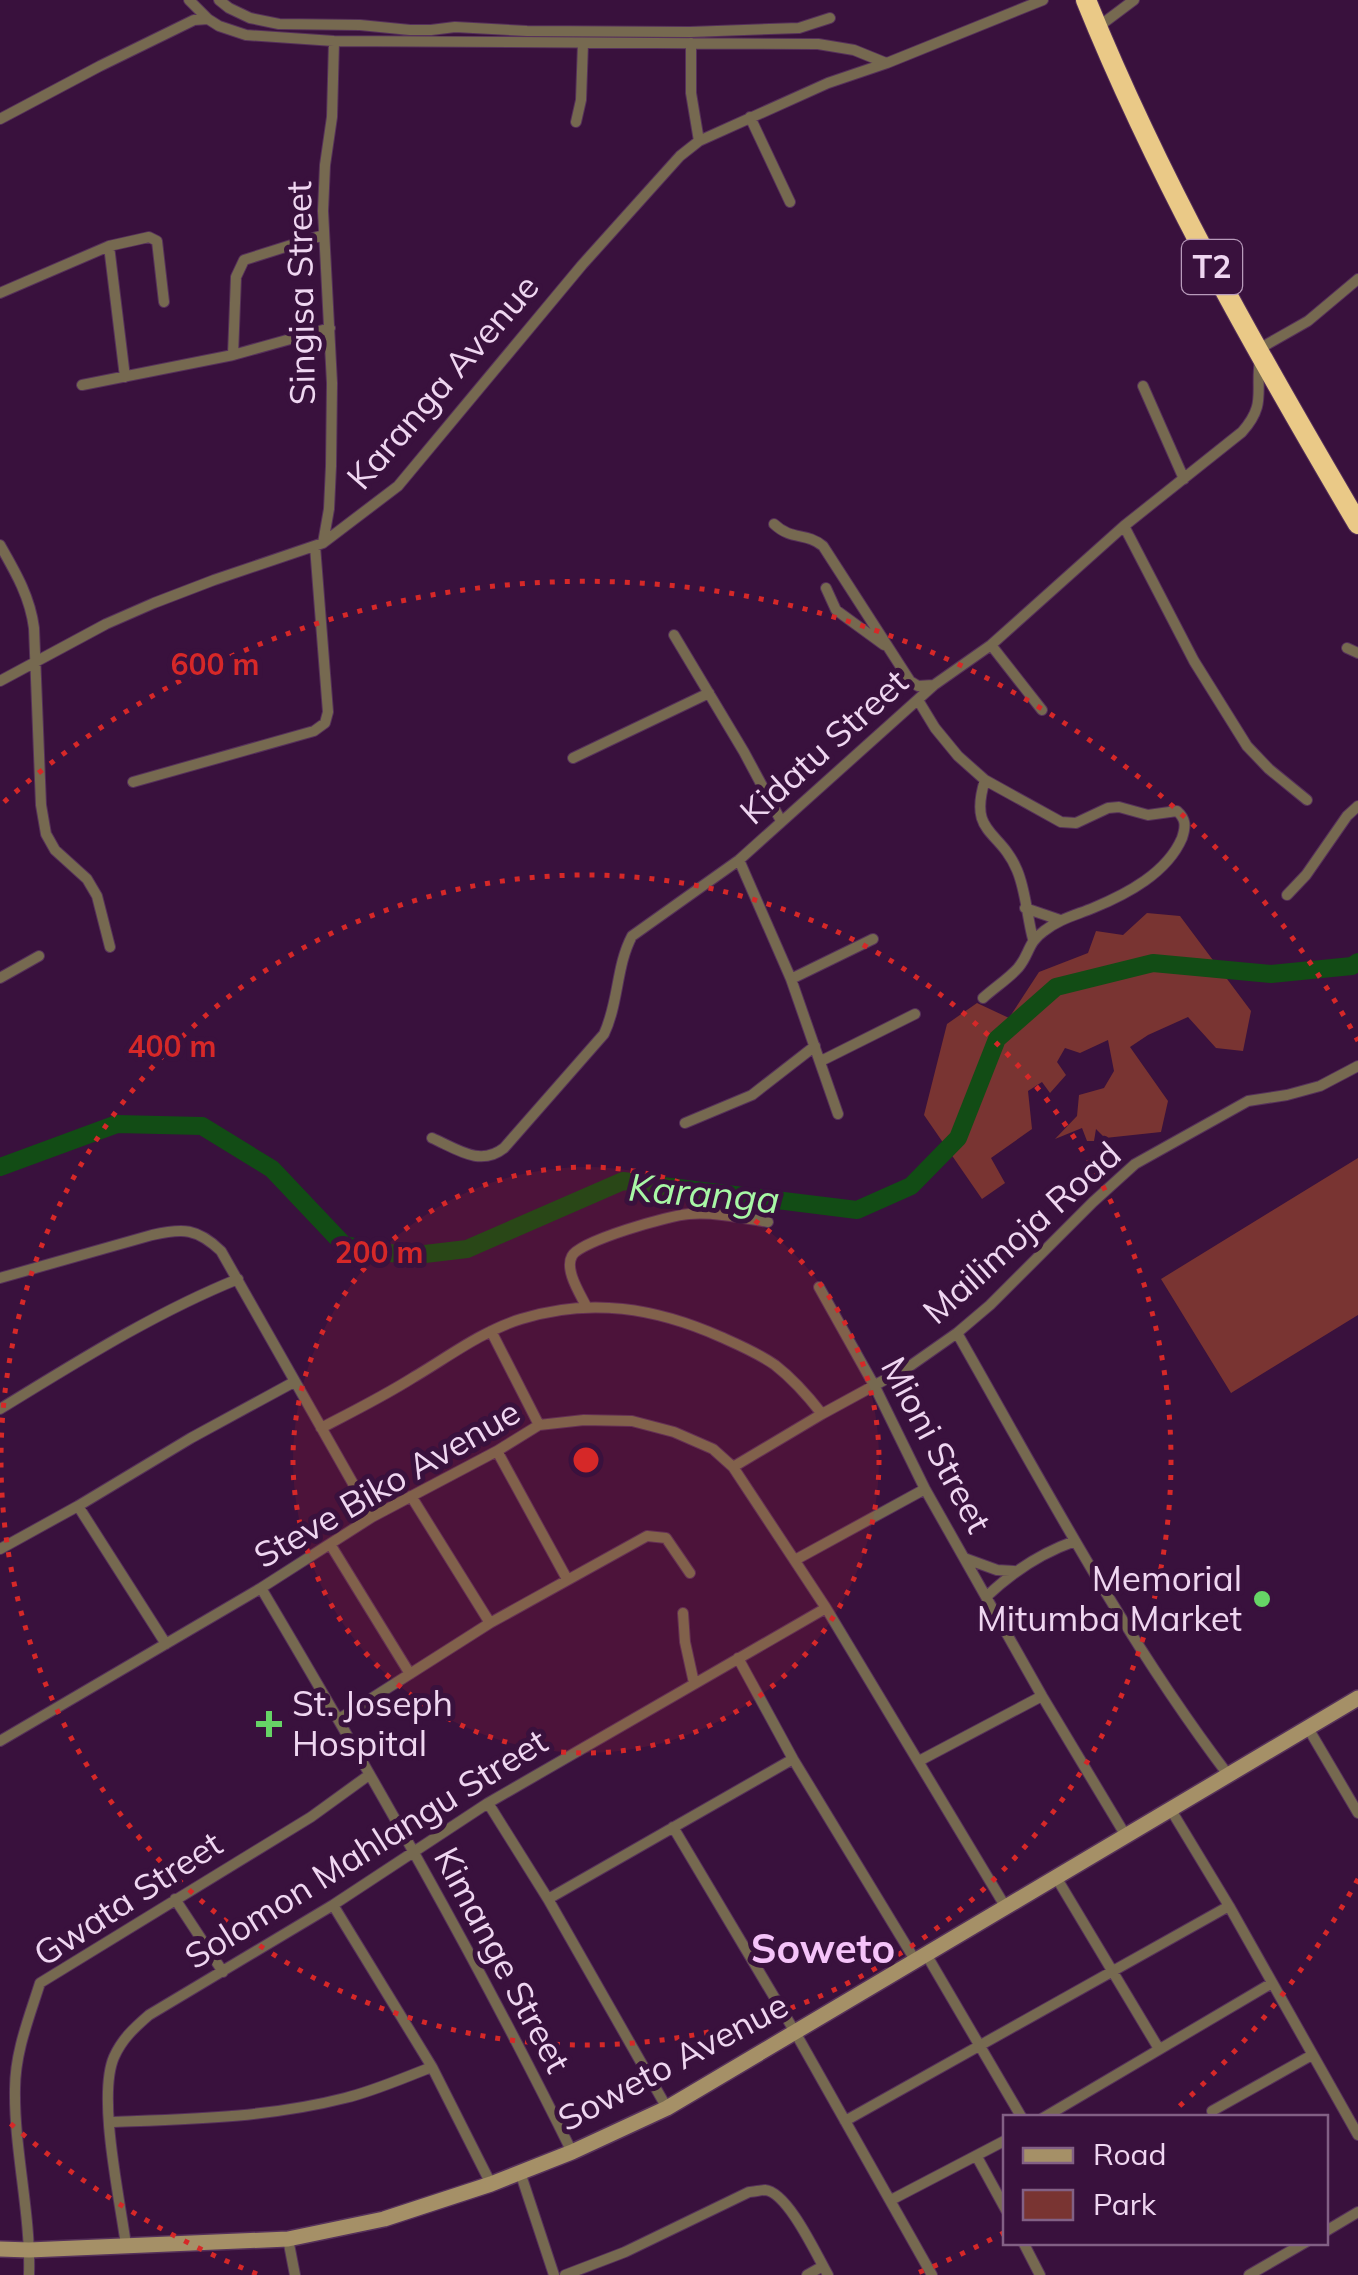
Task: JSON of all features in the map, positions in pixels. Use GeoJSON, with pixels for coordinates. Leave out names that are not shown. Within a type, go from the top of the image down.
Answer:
{"type":"FeatureCollection","features":[{"type":"Feature","properties":{"kind":"highway","name":"T2"},"geometry":{"type":"LineString","coordinates":[[1086,0],[1143,133],[1258,354],[1358,524]]}},
{"type":"Feature","properties":{"kind":"street"},"geometry":{"type":"LineString","coordinates":[[190,0],[219,26],[246,35],[334,41],[818,44],[854,50],[887,64]]}},
{"type":"Feature","properties":{"kind":"street"},"geometry":{"type":"LineString","coordinates":[[219,0],[250,18],[279,24],[410,30],[455,27],[673,32],[800,28],[830,18]]}},
{"type":"Feature","properties":{"kind":"street","name":"Karanga Avenue"},"geometry":{"type":"LineString","coordinates":[[0,681],[106,624],[214,580],[319,544],[370,510],[398,486],[582,264],[680,156],[699,141],[828,83],[887,64],[1043,0]]}},
{"type":"Feature","properties":{"kind":"street"},"geometry":{"type":"LineString","coordinates":[[1097,28],[1134,0]]}},
{"type":"Feature","properties":{"kind":"street"},"geometry":{"type":"LineString","coordinates":[[0,119],[178,26],[208,19]]}},
{"type":"Feature","properties":{"kind":"street","name":"Singisa Street"},"geometry":{"type":"LineString","coordinates":[[133,782],[314,731],[325,722],[328,712],[319,544],[329,509],[331,466],[330,328],[323,234],[334,41]]}},
{"type":"Feature","properties":{"kind":"street"},"geometry":{"type":"LineString","coordinates":[[576,122],[582,100],[583,43]]}},
{"type":"Feature","properties":{"kind":"street"},"geometry":{"type":"LineString","coordinates":[[690,43],[691,93],[699,141]]}},
{"type":"Feature","properties":{"kind":"street"},"geometry":{"type":"LineString","coordinates":[[750,117],[790,202]]}},
{"type":"Feature","properties":{"kind":"street"},"geometry":{"type":"LineString","coordinates":[[233,355],[236,277],[244,260],[323,234]]}},
{"type":"Feature","properties":{"kind":"street"},"geometry":{"type":"LineString","coordinates":[[0,293],[110,246],[136,238],[154,238],[164,302]]}},
{"type":"Feature","properties":{"kind":"street"},"geometry":{"type":"LineString","coordinates":[[110,246],[125,377]]}},
{"type":"Feature","properties":{"kind":"street"},"geometry":{"type":"LineString","coordinates":[[1258,354],[1308,321],[1358,279]]}},
{"type":"Feature","properties":{"kind":"street"},"geometry":{"type":"LineString","coordinates":[[82,385],[233,355],[330,328]]}},
{"type":"Feature","properties":{"kind":"street","name":"Kidatu Street"},"geometry":{"type":"LineString","coordinates":[[432,1138],[480,1158],[493,1157],[504,1148],[604,1034],[612,1016],[622,954],[632,936],[739,860],[934,685],[991,645],[1124,526],[1242,432],[1254,419],[1260,402],[1258,354]]}},
{"type":"Feature","properties":{"kind":"street"},"geometry":{"type":"LineString","coordinates":[[1143,386],[1184,479]]}},
{"type":"Feature","properties":{"kind":"street"},"geometry":{"type":"LineString","coordinates":[[774,524],[789,535],[815,539],[824,546],[910,682],[934,685]]}},
{"type":"Feature","properties":{"kind":"street"},"geometry":{"type":"LineString","coordinates":[[1124,526],[1194,661],[1248,746],[1307,800]]}},
{"type":"Feature","properties":{"kind":"street"},"geometry":{"type":"LineString","coordinates":[[0,546],[31,606],[41,805],[46,834],[54,850],[88,879],[97,896],[110,947]]}},
{"type":"Feature","properties":{"kind":"street"},"geometry":{"type":"LineString","coordinates":[[826,588],[836,610],[889,648]]}},
{"type":"Feature","properties":{"kind":"street"},"geometry":{"type":"LineString","coordinates":[[674,634],[781,821]]}},
{"type":"Feature","properties":{"kind":"street"},"geometry":{"type":"LineString","coordinates":[[991,645],[1042,710]]}},
{"type":"Feature","properties":{"kind":"street"},"geometry":{"type":"LineString","coordinates":[[574,758],[709,693]]}},
{"type":"Feature","properties":{"kind":"street"},"geometry":{"type":"LineString","coordinates":[[918,700],[948,745],[985,780],[1061,822],[1076,822],[1119,807],[1148,815],[1177,811],[1186,828],[1168,861],[1146,880],[1060,920],[1033,939],[1020,966],[983,998]]}},
{"type":"Feature","properties":{"kind":"street"},"geometry":{"type":"LineString","coordinates":[[985,780],[979,800],[980,814],[988,832],[1018,872],[1033,939]]}},
{"type":"Feature","properties":{"kind":"street"},"geometry":{"type":"LineString","coordinates":[[1287,895],[1358,806]]}},
{"type":"Feature","properties":{"kind":"street"},"geometry":{"type":"LineString","coordinates":[[739,860],[790,979],[838,1114]]}},
{"type":"Feature","properties":{"kind":"street"},"geometry":{"type":"LineString","coordinates":[[1025,908],[1060,920]]}},
{"type":"Feature","properties":{"kind":"street"},"geometry":{"type":"LineString","coordinates":[[790,979],[873,939]]}},
{"type":"Feature","properties":{"kind":"street"},"geometry":{"type":"LineString","coordinates":[[0,978],[40,956]]}},
{"type":"Feature","properties":{"kind":"street"},"geometry":{"type":"LineString","coordinates":[[821,1061],[915,1014]]}},
{"type":"Feature","properties":{"kind":"street"},"geometry":{"type":"LineString","coordinates":[[686,1123],[752,1096],[815,1046]]}},
{"type":"Feature","properties":{"kind":"street","name":"Mailimoja Road"},"geometry":{"type":"LineString","coordinates":[[733,1467],[875,1387],[958,1333],[1135,1164],[1248,1101],[1320,1086],[1358,1066]]}},
{"type":"Feature","properties":{"kind":"street"},"geometry":{"type":"LineString","coordinates":[[586,1308],[570,1266],[578,1249],[679,1215],[768,1222]]}},
{"type":"Feature","properties":{"kind":"street"},"geometry":{"type":"LineString","coordinates":[[0,1278],[120,1242],[176,1230],[206,1237],[222,1251],[372,1517]]}},
{"type":"Feature","properties":{"kind":"street"},"geometry":{"type":"LineString","coordinates":[[0,1408],[122,1337],[238,1279]]}},
{"type":"Feature","properties":{"kind":"street","name":"Mioni Street"},"geometry":{"type":"LineString","coordinates":[[819,1287],[875,1387],[925,1489],[1126,1836]]}},
{"type":"Feature","properties":{"kind":"street"},"geometry":{"type":"LineString","coordinates":[[321,1428],[491,1331],[518,1319],[586,1308],[648,1311],[689,1323],[736,1344],[776,1366],[822,1414]]}},
{"type":"Feature","properties":{"kind":"street"},"geometry":{"type":"LineString","coordinates":[[491,1331],[540,1426]]}},
{"type":"Feature","properties":{"kind":"street"},"geometry":{"type":"LineString","coordinates":[[958,1333],[1075,1541],[1164,1688],[1229,1776]]}},
{"type":"Feature","properties":{"kind":"street"},"geometry":{"type":"LineString","coordinates":[[0,1549],[294,1382]]}},
{"type":"Feature","properties":{"kind":"street","name":"Steve Biko Avenue"},"geometry":{"type":"LineString","coordinates":[[0,1741],[261,1588],[372,1517],[540,1426],[584,1420],[632,1422],[674,1432],[713,1449],[733,1467],[826,1608],[1005,1906]]}},
{"type":"Feature","properties":{"kind":"street"},"geometry":{"type":"LineString","coordinates":[[497,1451],[567,1578]]}},
{"type":"Feature","properties":{"kind":"street"},"geometry":{"type":"LineString","coordinates":[[795,1560],[925,1489]]}},
{"type":"Feature","properties":{"kind":"street"},"geometry":{"type":"LineString","coordinates":[[411,1496],[490,1624]]}},
{"type":"Feature","properties":{"kind":"street"},"geometry":{"type":"LineString","coordinates":[[78,1506],[166,1644]]}},
{"type":"Feature","properties":{"kind":"street"},"geometry":{"type":"LineString","coordinates":[[338,1719],[567,1578],[647,1536],[666,1538],[690,1573]]}},
{"type":"Feature","properties":{"kind":"street"},"geometry":{"type":"LineString","coordinates":[[986,1596],[1015,1571],[1075,1541]]}},
{"type":"Feature","properties":{"kind":"street"},"geometry":{"type":"LineString","coordinates":[[330,1544],[410,1674]]}},
{"type":"Feature","properties":{"kind":"street"},"geometry":{"type":"LineString","coordinates":[[964,1558],[996,1570],[1015,1571]]}},
{"type":"Feature","properties":{"kind":"street","name":"Kimange Street"},"geometry":{"type":"LineString","coordinates":[[261,1588],[489,1989],[572,2152]]}},
{"type":"Feature","properties":{"kind":"street","name":"Solomon Mahlangu Street"},"geometry":{"type":"LineString","coordinates":[[126,2245],[107,2094],[112,2060],[128,2032],[488,1804],[826,1608]]}},
{"type":"Feature","properties":{"kind":"street"},"geometry":{"type":"LineString","coordinates":[[683,1613],[694,1683]]}},
{"type":"Feature","properties":{"kind":"street"},"geometry":{"type":"LineString","coordinates":[[738,1658],[793,1758],[980,2046],[1020,2115]]}},
{"type":"Feature","properties":{"kind":"street"},"geometry":{"type":"LineString","coordinates":[[919,1761],[1042,1696]]}},
{"type":"Feature","properties":{"kind":"street","name":"Soweto Avenue"},"geometry":{"type":"LineString","coordinates":[[0,2249],[288,2239],[384,2219],[572,2152],[667,2108],[1358,1698]]}},
{"type":"Feature","properties":{"kind":"street"},"geometry":{"type":"LineString","coordinates":[[1308,1728],[1358,1814]]}},
{"type":"Feature","properties":{"kind":"street"},"geometry":{"type":"LineString","coordinates":[[548,1898],[793,1758]]}},
{"type":"Feature","properties":{"kind":"street","name":"Gwata Street"},"geometry":{"type":"LineString","coordinates":[[29,2275],[14,2086],[20,2044],[40,1983],[298,1825],[370,1775]]}},
{"type":"Feature","properties":{"kind":"street"},"geometry":{"type":"LineString","coordinates":[[488,1804],[548,1898],[667,2108]]}},
{"type":"Feature","properties":{"kind":"street"},"geometry":{"type":"LineString","coordinates":[[1171,1810],[1358,2135]]}},
{"type":"Feature","properties":{"kind":"street"},"geometry":{"type":"LineString","coordinates":[[673,1827],[795,2032],[932,2275]]}},
{"type":"Feature","properties":{"kind":"street"},"geometry":{"type":"LineString","coordinates":[[1056,1877],[1160,2049]]}},
{"type":"Feature","properties":{"kind":"street"},"geometry":{"type":"LineString","coordinates":[[175,1899],[222,1972]]}},
{"type":"Feature","properties":{"kind":"street"},"geometry":{"type":"LineString","coordinates":[[333,1905],[432,2067],[491,2184]]}},
{"type":"Feature","properties":{"kind":"street"},"geometry":{"type":"LineString","coordinates":[[844,2121],[1229,1906]]}},
{"type":"Feature","properties":{"kind":"street"},"geometry":{"type":"LineString","coordinates":[[1048,2115],[1272,1983]]}},
{"type":"Feature","properties":{"kind":"street"},"geometry":{"type":"LineString","coordinates":[[1212,2112],[1312,2055]]}},
{"type":"Feature","properties":{"kind":"street"},"geometry":{"type":"LineString","coordinates":[[109,2122],[222,2118],[308,2106],[348,2098],[432,2067]]}},
{"type":"Feature","properties":{"kind":"street"},"geometry":{"type":"LineString","coordinates":[[891,2200],[1003,2142]]}},
{"type":"Feature","properties":{"kind":"street"},"geometry":{"type":"LineString","coordinates":[[977,2156],[1003,2204]]}},
{"type":"Feature","properties":{"kind":"street"},"geometry":{"type":"LineString","coordinates":[[520,2172],[554,2275]]}},
{"type":"Feature","properties":{"kind":"street"},"geometry":{"type":"LineString","coordinates":[[565,2275],[640,2246],[749,2192],[765,2190],[787,2205],[825,2271],[807,2275]]}},
{"type":"Feature","properties":{"kind":"street"},"geometry":{"type":"LineString","coordinates":[[1328,2230],[1358,2212]]}},
{"type":"Feature","properties":{"kind":"street"},"geometry":{"type":"LineString","coordinates":[[288,2239],[294,2275]]}},
{"type":"Feature","properties":{"kind":"street"},"geometry":{"type":"LineString","coordinates":[[1025,2245],[1040,2275]]}},
{"type":"Feature","properties":{"kind":"street"},"geometry":{"type":"LineString","coordinates":[[1248,2275],[1301,2245]]}},
{"type":"Feature","properties":{"kind":"green space"},"geometry":{"type":"Polygon","coordinates":[[[1147,913],[1180,916],[1251,1011],[1243,1051],[1216,1048],[1188,1017],[1148,1035],[1130,1047],[1168,1101],[1161,1132],[1105,1138],[1096,1129],[1094,1141],[1087,1141],[1082,1128],[1055,1139],[1077,1116],[1079,1095],[1104,1088],[1114,1071],[1108,1040],[1080,1053],[1065,1048],[1057,1062],[1066,1075],[1050,1093],[1042,1082],[1028,1091],[1032,1129],[991,1158],[1005,1183],[982,1199],[924,1115],[947,1024],[977,1003],[1009,1018],[1039,972],[1088,953],[1096,931],[1123,935],[1147,913]]]}},
{"type":"Feature","properties":{"kind":"green space"},"geometry":{"type":"Polygon","coordinates":[[[1358,1158],[1358,1315],[1231,1393],[1161,1279],[1358,1158]]]}},
{"type":"Feature","properties":{"kind":"waterway","name":"Karanga"},"geometry":{"type":"LineString","coordinates":[[0,1167],[117,1124],[202,1126],[272,1169],[344,1245],[408,1256],[467,1249],[623,1181],[857,1210],[911,1186],[958,1138],[997,1039],[1056,987],[1153,963],[1271,974],[1352,966],[1358,962]]}},
{"type":"Feature","properties":{"kind":"place","name":"Memorial Mitumba Market"},"geometry":{"type":"Point","coordinates":[1262,1599]}},
{"type":"Feature","properties":{"kind":"place","name":"St. Joseph Hospital"},"geometry":{"type":"Point","coordinates":[269,1724]}},
{"type":"Feature","properties":{"kind":"district","name":"Soweto"},"geometry":{"type":"Point","coordinates":[823,1949]}}]}
